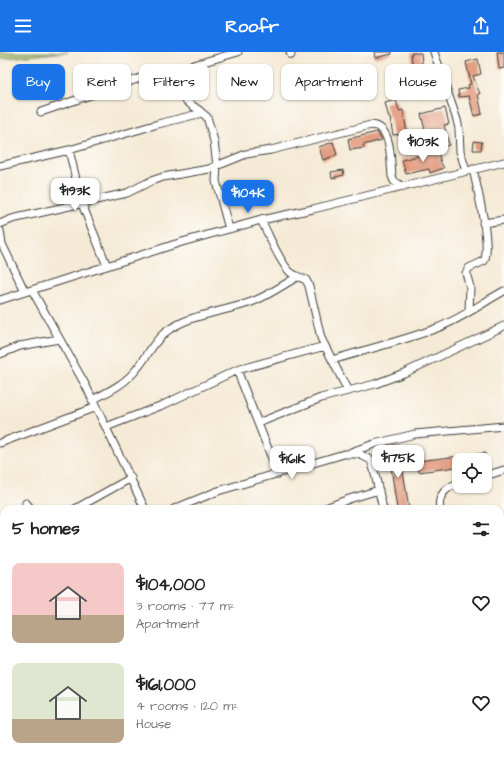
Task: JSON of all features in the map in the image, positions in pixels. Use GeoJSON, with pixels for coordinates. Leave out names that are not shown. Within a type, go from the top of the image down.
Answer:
{"type":"FeatureCollection","features":[{"type":"Feature","properties":{"kind":"street"},"geometry":{"type":"LineString","coordinates":[[193,64],[238,52]]}},
{"type":"Feature","properties":{"kind":"street"},"geometry":{"type":"LineString","coordinates":[[434,52],[457,120],[460,151],[470,170],[483,224],[487,254],[486,258],[484,261],[469,268],[466,273],[470,287],[469,311]]}},
{"type":"Feature","properties":{"kind":"street"},"geometry":{"type":"LineString","coordinates":[[40,112],[139,78]]}},
{"type":"Feature","properties":{"kind":"street"},"geometry":{"type":"LineString","coordinates":[[185,100],[206,115],[214,141],[217,166],[216,186],[229,229]]}},
{"type":"Feature","properties":{"kind":"street"},"geometry":{"type":"LineString","coordinates":[[0,166],[69,150],[202,113]]}},
{"type":"Feature","properties":{"kind":"street"},"geometry":{"type":"LineString","coordinates":[[0,224],[12,219],[127,193],[163,177],[194,172],[217,166],[246,154],[271,150],[374,126],[381,128],[385,133],[388,142],[392,176],[394,181],[402,187]]}},
{"type":"Feature","properties":{"kind":"street"},"geometry":{"type":"LineString","coordinates":[[69,150],[82,204],[107,266]]}},
{"type":"Feature","properties":{"kind":"street"},"geometry":{"type":"LineString","coordinates":[[0,300],[182,242],[261,220],[313,209],[504,162]]}},
{"type":"Feature","properties":{"kind":"street"},"geometry":{"type":"LineString","coordinates":[[261,220],[283,262],[297,277],[306,280],[309,286],[321,338],[348,391]]}},
{"type":"Feature","properties":{"kind":"street"},"geometry":{"type":"LineString","coordinates":[[483,224],[504,220]]}},
{"type":"Feature","properties":{"kind":"street"},"geometry":{"type":"LineString","coordinates":[[0,231],[4,248],[28,291],[59,339],[96,407],[143,505]]}},
{"type":"Feature","properties":{"kind":"street"},"geometry":{"type":"LineString","coordinates":[[92,400],[117,388],[127,380],[140,366],[153,344],[168,330],[197,318],[255,301],[297,277]]}},
{"type":"Feature","properties":{"kind":"street"},"geometry":{"type":"LineString","coordinates":[[332,360],[438,328],[504,291]]}},
{"type":"Feature","properties":{"kind":"street"},"geometry":{"type":"LineString","coordinates":[[258,423],[321,398],[375,384],[404,373],[504,326]]}},
{"type":"Feature","properties":{"kind":"street"},"geometry":{"type":"LineString","coordinates":[[0,354],[20,346],[59,339]]}},
{"type":"Feature","properties":{"kind":"street"},"geometry":{"type":"LineString","coordinates":[[106,427],[165,404],[237,370],[325,346]]}},
{"type":"Feature","properties":{"kind":"street"},"geometry":{"type":"LineString","coordinates":[[237,370],[278,474]]}},
{"type":"Feature","properties":{"kind":"street"},"geometry":{"type":"LineString","coordinates":[[0,443],[96,407]]}},
{"type":"Feature","properties":{"kind":"street"},"geometry":{"type":"LineString","coordinates":[[184,505],[218,491],[374,444],[415,434],[504,426]]}},
{"type":"Feature","properties":{"kind":"street"},"geometry":{"type":"LineString","coordinates":[[344,454],[359,454],[371,460],[382,505]]}},
{"type":"Feature","properties":{"kind":"street"},"geometry":{"type":"LineString","coordinates":[[492,474],[504,470]]}},
{"type":"Feature","properties":{"kind":"street"},"geometry":{"type":"LineString","coordinates":[[82,505],[131,478]]}},
{"type":"Feature","properties":{"kind":"street"},"geometry":{"type":"LineString","coordinates":[[440,505],[440,497],[444,491],[452,486]]}},
{"type":"Feature","properties":{"kind":"street"},"geometry":{"type":"LineString","coordinates":[[332,505],[349,498],[379,490]]}},
{"type":"Feature","properties":{"kind":"green space"},"geometry":{"type":"Polygon","coordinates":[[[0,52],[68,52],[0,59],[0,52]]]}},
{"type":"Feature","properties":{"kind":"building"},"geometry":{"type":"Polygon","coordinates":[[[374,52],[392,52],[392,54],[375,58],[374,52]]]}},
{"type":"Feature","properties":{"kind":"building"},"geometry":{"type":"Polygon","coordinates":[[[497,52],[504,52],[504,68],[499,69],[497,52]]]}},
{"type":"Feature","properties":{"kind":"building"},"geometry":{"type":"Polygon","coordinates":[[[411,53],[421,53],[422,64],[412,64],[411,53]]]}},
{"type":"Feature","properties":{"kind":"building"},"geometry":{"type":"Polygon","coordinates":[[[478,59],[481,74],[473,76],[480,94],[478,94],[482,114],[474,116],[469,96],[459,97],[458,90],[469,88],[468,85],[471,84],[466,62],[478,59]]]}},
{"type":"Feature","properties":{"kind":"building"},"geometry":{"type":"Polygon","coordinates":[[[396,100],[399,111],[403,110],[407,133],[393,135],[390,118],[385,103],[396,100]]]}},
{"type":"Feature","properties":{"kind":"building"},"geometry":{"type":"Polygon","coordinates":[[[445,108],[449,124],[444,125],[449,145],[436,149],[430,129],[425,130],[421,114],[445,108]]]}},
{"type":"Feature","properties":{"kind":"building"},"geometry":{"type":"Polygon","coordinates":[[[377,132],[382,140],[363,145],[364,148],[350,150],[348,139],[377,132]]]}},
{"type":"Feature","properties":{"kind":"building"},"geometry":{"type":"Polygon","coordinates":[[[474,141],[482,142],[481,150],[473,150],[474,141]]]}},
{"type":"Feature","properties":{"kind":"building"},"geometry":{"type":"Polygon","coordinates":[[[333,142],[337,155],[323,160],[319,147],[333,142]]]}},
{"type":"Feature","properties":{"kind":"building"},"geometry":{"type":"Polygon","coordinates":[[[438,151],[444,168],[430,173],[429,169],[406,174],[402,160],[438,151]]]}},
{"type":"Feature","properties":{"kind":"building"},"geometry":{"type":"Polygon","coordinates":[[[343,170],[344,175],[332,178],[331,172],[343,170]]]}},
{"type":"Feature","properties":{"kind":"building"},"geometry":{"type":"Polygon","coordinates":[[[397,445],[400,472],[403,471],[408,505],[396,505],[388,446],[397,445]]]}},
{"type":"Feature","properties":{"kind":"building"},"geometry":{"type":"Polygon","coordinates":[[[452,457],[452,468],[419,472],[418,461],[452,457]]]}}]}
